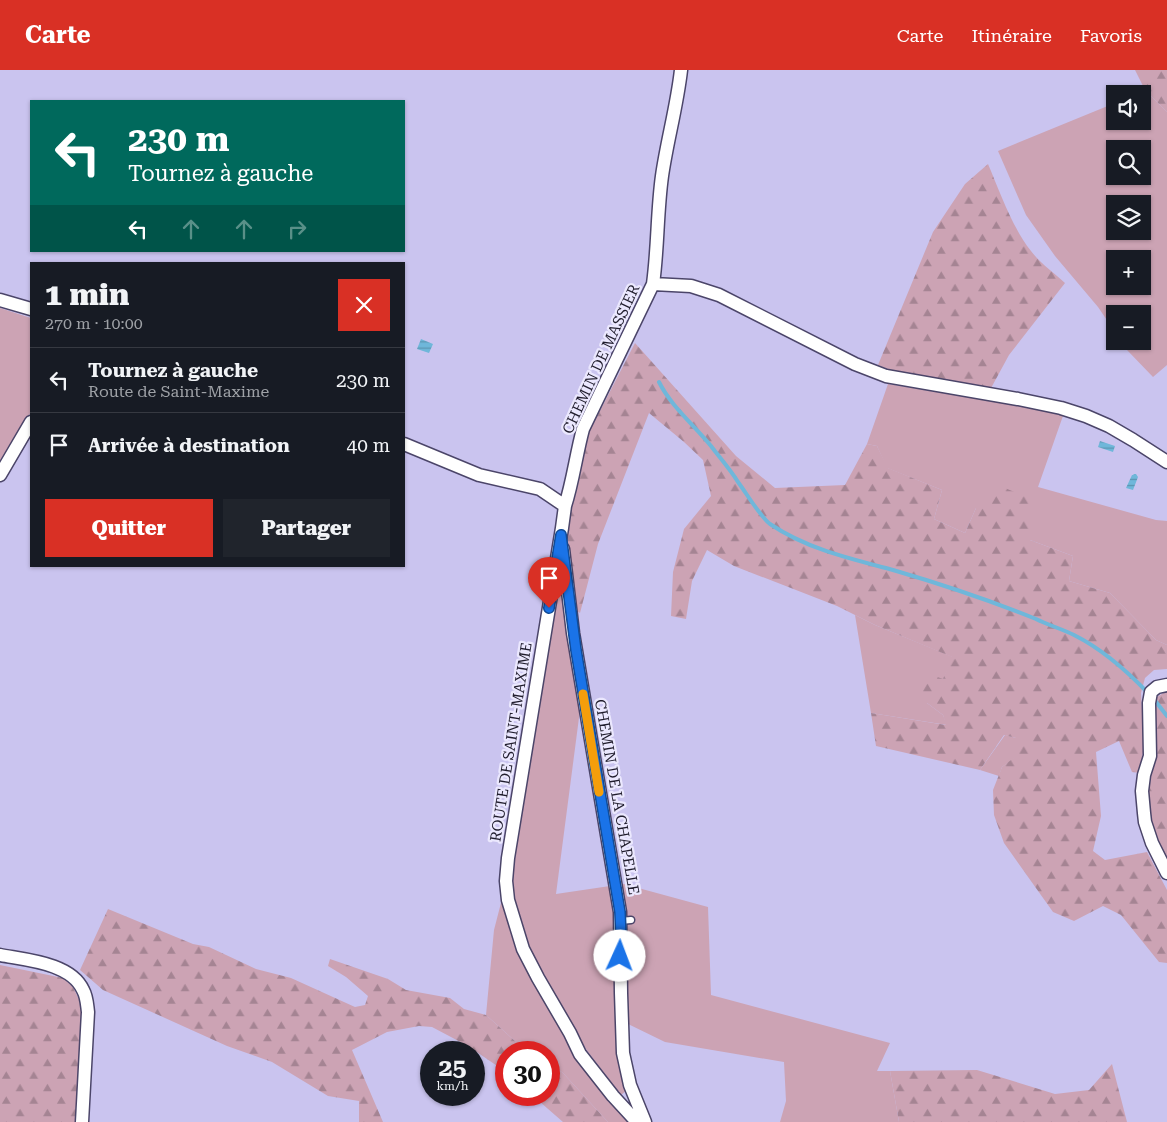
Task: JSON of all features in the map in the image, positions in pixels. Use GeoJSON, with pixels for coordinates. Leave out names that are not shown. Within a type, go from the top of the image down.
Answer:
{"type":"FeatureCollection","features":[{"type":"Feature","properties":{"kind":"street","name":"CHEMIN DE MASSIER"},"geometry":{"type":"LineString","coordinates":[[565,506],[584,429],[653,284],[662,177],[681,70]]}},
{"type":"Feature","properties":{"kind":"street"},"geometry":{"type":"LineString","coordinates":[[653,284],[691,286],[719,294],[855,364],[886,376],[1061,408],[1086,416],[1134,440],[1167,462]]}},
{"type":"Feature","properties":{"kind":"street"},"geometry":{"type":"LineString","coordinates":[[0,300],[30,308]]}},
{"type":"Feature","properties":{"kind":"street"},"geometry":{"type":"LineString","coordinates":[[0,475],[30,424]]}},
{"type":"Feature","properties":{"kind":"street"},"geometry":{"type":"LineString","coordinates":[[405,444],[479,475],[540,490],[565,506]]}},
{"type":"Feature","properties":{"kind":"street","name":"ROUTE DE SAINT-MAXIME"},"geometry":{"type":"LineString","coordinates":[[565,506],[508,858],[506,881],[508,900],[523,949],[580,1054],[613,1096],[637,1122]]}},
{"type":"Feature","properties":{"kind":"street","name":"CHEMIN DE LA CHAPELLE"},"geometry":{"type":"LineString","coordinates":[[561,535],[573,633],[620,912],[626,921],[621,993],[623,1053],[630,1085],[645,1122]]}},
{"type":"Feature","properties":{"kind":"street"},"geometry":{"type":"LineString","coordinates":[[1167,685],[1157,687],[1150,698],[1150,756],[1144,775],[1142,791],[1144,813],[1152,843],[1167,873]]}},
{"type":"Feature","properties":{"kind":"street"},"geometry":{"type":"LineString","coordinates":[[0,955],[63,969],[78,980],[83,989],[88,1012],[82,1122]]}},
{"type":"Feature","properties":{"kind":"green space"},"geometry":{"type":"Polygon","coordinates":[[[1135,70],[1167,70],[1167,112],[1151,96],[1151,85],[1142,85],[1135,70]]]}},
{"type":"Feature","properties":{"kind":"green space"},"geometry":{"type":"Polygon","coordinates":[[[1151,96],[1167,112],[1167,365],[1153,377],[1127,350],[1151,350],[1151,305],[1106,305],[1106,319],[1055,256],[1026,215],[998,151],[1106,107],[1106,130],[1151,130],[1151,96]]]}},
{"type":"Feature","properties":{"kind":"green space"},"geometry":{"type":"Polygon","coordinates":[[[988,164],[1007,209],[1024,242],[1039,260],[1065,283],[1009,355],[990,390],[895,372],[878,365],[933,232],[965,184],[988,164]]]}},
{"type":"Feature","properties":{"kind":"green space"},"geometry":{"type":"Polygon","coordinates":[[[0,308],[30,318],[30,414],[0,461],[0,308]]]}},
{"type":"Feature","properties":{"kind":"green space"},"geometry":{"type":"Polygon","coordinates":[[[635,343],[736,456],[775,488],[845,485],[867,444],[877,446],[888,468],[942,490],[934,519],[965,533],[976,508],[1005,488],[1033,500],[1030,540],[1073,556],[1069,581],[1110,593],[1156,640],[1167,645],[1167,669],[1154,670],[1145,678],[1141,693],[1144,745],[1140,773],[1132,772],[1119,741],[1096,752],[1101,816],[1093,851],[1105,860],[1147,852],[1167,890],[1167,963],[1159,962],[1121,915],[1103,906],[1074,921],[1053,912],[1004,843],[994,815],[993,790],[1002,767],[1016,756],[1016,738],[1004,735],[980,770],[876,746],[871,713],[946,725],[943,715],[927,703],[919,681],[929,674],[943,679],[952,657],[875,625],[837,606],[734,566],[707,550],[692,581],[686,619],[671,616],[673,572],[684,529],[711,496],[703,460],[649,413],[598,544],[580,613],[574,609],[567,543],[569,515],[587,436],[635,343]]]}},
{"type":"Feature","properties":{"kind":"green space"},"geometry":{"type":"Polygon","coordinates":[[[888,384],[1064,413],[1038,487],[1156,520],[1167,521],[1167,645],[1156,640],[1110,593],[1069,581],[1073,556],[1030,540],[976,508],[965,533],[934,519],[942,490],[887,468],[877,446],[867,444],[888,384]]]}},
{"type":"Feature","properties":{"kind":"green space"},"geometry":{"type":"Polygon","coordinates":[[[561,558],[580,710],[556,894],[610,886],[615,911],[626,1091],[621,1095],[572,1028],[523,939],[512,902],[512,856],[561,558]]]}},
{"type":"Feature","properties":{"kind":"green space"},"geometry":{"type":"Polygon","coordinates":[[[855,615],[953,657],[943,680],[927,703],[943,715],[947,725],[871,713],[855,615]]]}},
{"type":"Feature","properties":{"kind":"green space"},"geometry":{"type":"Polygon","coordinates":[[[1167,692],[1167,866],[1162,858],[1148,810],[1155,740],[1153,705],[1157,697],[1167,692]]]}},
{"type":"Feature","properties":{"kind":"green space"},"geometry":{"type":"Polygon","coordinates":[[[1005,735],[1016,738],[1016,757],[1002,767],[999,776],[980,770],[1005,735]]]}},
{"type":"Feature","properties":{"kind":"green space"},"geometry":{"type":"Polygon","coordinates":[[[620,883],[708,907],[711,995],[890,1043],[877,1071],[890,1071],[899,1122],[780,1122],[786,1101],[784,1062],[665,1042],[626,1023],[620,883]]]}},
{"type":"Feature","properties":{"kind":"green space"},"geometry":{"type":"Polygon","coordinates":[[[502,899],[522,955],[631,1122],[608,1122],[560,1071],[560,1041],[515,1041],[486,1015],[494,930],[502,899]]]}},
{"type":"Feature","properties":{"kind":"green space"},"geometry":{"type":"Polygon","coordinates":[[[108,909],[193,944],[209,947],[256,969],[291,978],[355,1007],[365,1005],[368,996],[346,977],[328,966],[330,959],[388,979],[406,990],[450,998],[464,1009],[486,1015],[515,1041],[495,1041],[495,1064],[485,1058],[485,1041],[459,1041],[432,1027],[419,1026],[387,1032],[352,1050],[383,1122],[359,1122],[359,1101],[328,1096],[272,1062],[227,1046],[103,990],[80,970],[108,909]]]}},
{"type":"Feature","properties":{"kind":"green space"},"geometry":{"type":"Polygon","coordinates":[[[0,965],[63,978],[73,987],[81,1004],[82,1023],[75,1122],[0,1122],[0,965]]]}},
{"type":"Feature","properties":{"kind":"green space"},"geometry":{"type":"Polygon","coordinates":[[[1112,1064],[1127,1122],[899,1122],[890,1071],[977,1070],[1055,1094],[1089,1090],[1112,1064]]]}},
{"type":"Feature","properties":{"kind":"green space"},"geometry":{"type":"Polygon","coordinates":[[[560,1071],[608,1122],[563,1122],[545,1106],[560,1106],[560,1071]]]}},
{"type":"Feature","properties":{"kind":"water"},"geometry":{"type":"Polygon","coordinates":[[[421,339],[433,344],[429,353],[417,349],[421,339]]]}},
{"type":"Feature","properties":{"kind":"water"},"geometry":{"type":"Polygon","coordinates":[[[1100,441],[1115,446],[1113,452],[1098,447],[1100,441]]]}},
{"type":"Feature","properties":{"kind":"water"},"geometry":{"type":"Polygon","coordinates":[[[1134,474],[1138,477],[1133,490],[1126,488],[1132,475],[1134,474]]]}},
{"type":"Feature","properties":{"kind":"waterway"},"geometry":{"type":"LineString","coordinates":[[659,382],[670,399],[732,473],[757,510],[770,524],[784,533],[814,547],[965,593],[1069,633],[1104,654],[1148,693]]}},
{"type":"Feature","properties":{"kind":"waterway"},"geometry":{"type":"LineString","coordinates":[[1153,698],[1167,716]]}},
{"type":"Feature","properties":{"kind":"slow traffic"},"geometry":{"type":"LineString","coordinates":[[583,694],[599,792]]}},
{"type":"Feature","properties":{"kind":"route"},"geometry":{"type":"LineString","coordinates":[[549,608],[561,535],[573,633],[620,912],[620,956]]}}]}
